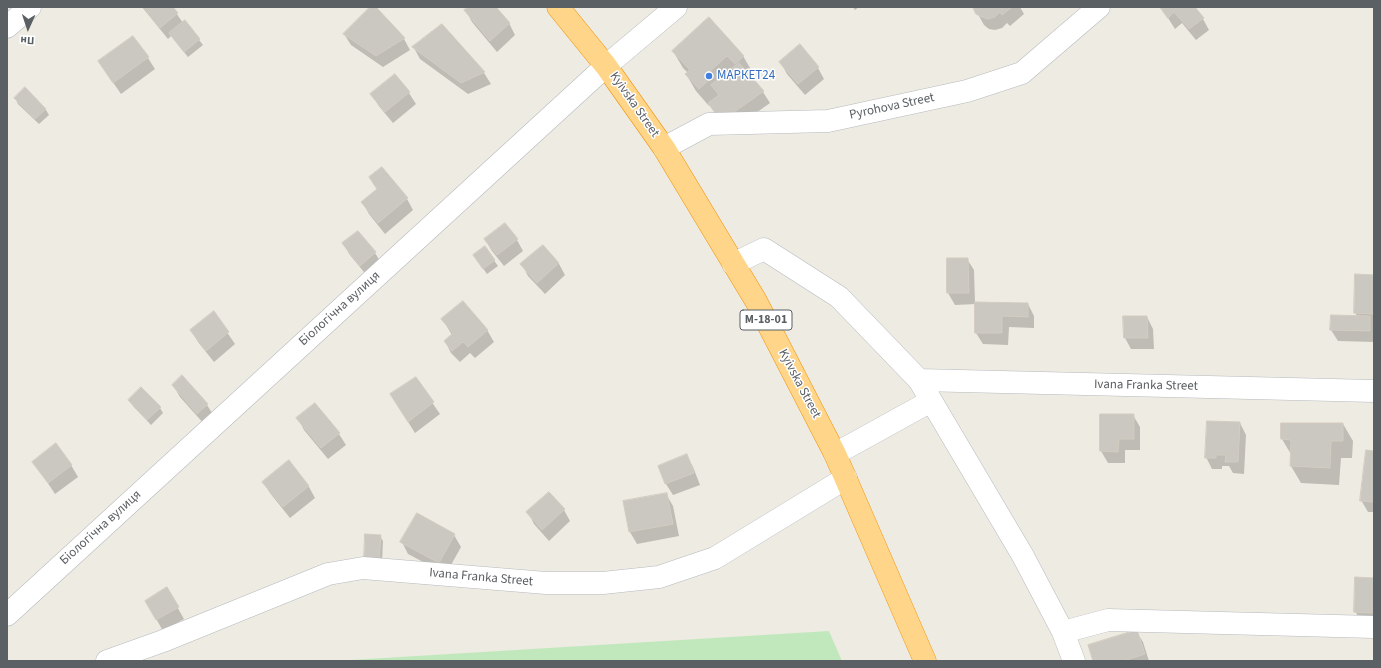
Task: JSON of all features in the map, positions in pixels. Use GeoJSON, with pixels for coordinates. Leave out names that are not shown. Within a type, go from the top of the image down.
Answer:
{"type":"FeatureCollection","features":[{"type":"Feature","properties":{"kind":"highway","name":"Kyivska Street"},"geometry":{"type":"LineString","coordinates":[[558,7],[606,66],[664,148],[756,301],[835,454],[925,661]]}},
{"type":"Feature","properties":{"kind":"street"},"geometry":{"type":"LineString","coordinates":[[7,27],[30,7]]}},
{"type":"Feature","properties":{"kind":"street","name":"Біологічна вулиця"},"geometry":{"type":"LineString","coordinates":[[7,614],[606,66],[676,7]]}},
{"type":"Feature","properties":{"kind":"street","name":"Pyrohova Street"},"geometry":{"type":"LineString","coordinates":[[664,148],[709,124],[828,121],[981,87],[1022,73],[1099,7]]}},
{"type":"Feature","properties":{"kind":"street"},"geometry":{"type":"LineString","coordinates":[[734,264],[764,249],[839,297],[919,380],[1023,556],[1063,632],[1074,661]]}},
{"type":"Feature","properties":{"kind":"street","name":"Ivana Franka Street"},"geometry":{"type":"LineString","coordinates":[[919,380],[1374,391]]}},
{"type":"Feature","properties":{"kind":"street"},"geometry":{"type":"LineString","coordinates":[[835,454],[931,401]]}},
{"type":"Feature","properties":{"kind":"street","name":"Ivana Franka Street"},"geometry":{"type":"LineString","coordinates":[[107,661],[163,641],[328,574],[363,568],[546,583],[603,583],[659,577],[715,558],[846,478]]}},
{"type":"Feature","properties":{"kind":"street"},"geometry":{"type":"LineString","coordinates":[[1063,632],[1108,620],[1374,627]]}},
{"type":"Feature","properties":{"kind":"green space"},"geometry":{"type":"Polygon","coordinates":[[[829,631],[842,661],[334,661],[829,631]]]}},
{"type":"Feature","properties":{"kind":"building"},"geometry":{"type":"Polygon","coordinates":[[[144,7],[173,7],[178,13],[160,28],[144,7]]]}},
{"type":"Feature","properties":{"kind":"building"},"geometry":{"type":"Polygon","coordinates":[[[370,7],[376,7],[405,38],[376,56],[343,34],[370,7]]]}},
{"type":"Feature","properties":{"kind":"building"},"geometry":{"type":"Polygon","coordinates":[[[469,7],[496,7],[510,23],[490,41],[464,10],[469,7]]]}},
{"type":"Feature","properties":{"kind":"building"},"geometry":{"type":"Polygon","coordinates":[[[973,7],[1012,7],[1002,15],[1000,12],[995,17],[988,19],[976,14],[973,7]]]}},
{"type":"Feature","properties":{"kind":"building"},"geometry":{"type":"Polygon","coordinates":[[[1160,7],[1195,7],[1204,18],[1189,29],[1174,12],[1168,18],[1160,7]]]}},
{"type":"Feature","properties":{"kind":"building"},"geometry":{"type":"Polygon","coordinates":[[[709,17],[744,56],[735,64],[727,56],[709,72],[712,77],[699,89],[685,74],[690,70],[672,51],[709,17]]]}},
{"type":"Feature","properties":{"kind":"building"},"geometry":{"type":"Polygon","coordinates":[[[185,20],[200,39],[184,52],[169,33],[185,20]]]}},
{"type":"Feature","properties":{"kind":"building"},"geometry":{"type":"Polygon","coordinates":[[[442,24],[485,72],[461,83],[412,47],[442,24]]]}},
{"type":"Feature","properties":{"kind":"building"},"geometry":{"type":"Polygon","coordinates":[[[133,36],[149,57],[113,83],[98,61],[133,36]]]}},
{"type":"Feature","properties":{"kind":"building"},"geometry":{"type":"Polygon","coordinates":[[[800,44],[819,67],[798,84],[779,62],[800,44]]]}},
{"type":"Feature","properties":{"kind":"building"},"geometry":{"type":"Polygon","coordinates":[[[739,63],[764,91],[721,121],[708,103],[719,95],[711,85],[739,63]]]}},
{"type":"Feature","properties":{"kind":"building"},"geometry":{"type":"Polygon","coordinates":[[[395,74],[410,92],[385,112],[370,94],[395,74]]]}},
{"type":"Feature","properties":{"kind":"building"},"geometry":{"type":"Polygon","coordinates":[[[25,87],[46,109],[35,119],[14,98],[25,87]]]}},
{"type":"Feature","properties":{"kind":"building"},"geometry":{"type":"Polygon","coordinates":[[[382,167],[408,198],[378,223],[361,202],[377,189],[369,177],[382,167]]]}},
{"type":"Feature","properties":{"kind":"building"},"geometry":{"type":"Polygon","coordinates":[[[505,223],[518,239],[497,255],[484,239],[505,223]]]}},
{"type":"Feature","properties":{"kind":"building"},"geometry":{"type":"Polygon","coordinates":[[[358,231],[376,252],[360,266],[342,243],[358,231]]]}},
{"type":"Feature","properties":{"kind":"building"},"geometry":{"type":"Polygon","coordinates":[[[543,245],[559,263],[537,283],[520,264],[543,245]]]}},
{"type":"Feature","properties":{"kind":"building"},"geometry":{"type":"Polygon","coordinates":[[[485,246],[495,260],[483,269],[473,255],[485,246]]]}},
{"type":"Feature","properties":{"kind":"building"},"geometry":{"type":"Polygon","coordinates":[[[947,258],[968,258],[969,293],[947,293],[947,258]]]}},
{"type":"Feature","properties":{"kind":"building"},"geometry":{"type":"Polygon","coordinates":[[[1355,274],[1374,275],[1374,314],[1354,313],[1355,274]]]}},
{"type":"Feature","properties":{"kind":"building"},"geometry":{"type":"Polygon","coordinates":[[[463,301],[488,330],[468,347],[463,342],[452,351],[444,341],[453,333],[441,319],[463,301]]]}},
{"type":"Feature","properties":{"kind":"building"},"geometry":{"type":"Polygon","coordinates":[[[975,302],[1028,303],[1028,317],[1002,316],[1002,333],[975,333],[975,302]]]}},
{"type":"Feature","properties":{"kind":"building"},"geometry":{"type":"Polygon","coordinates":[[[214,311],[229,332],[206,351],[190,330],[214,311]]]}},
{"type":"Feature","properties":{"kind":"building"},"geometry":{"type":"Polygon","coordinates":[[[1331,315],[1370,316],[1370,331],[1330,330],[1331,315]]]}},
{"type":"Feature","properties":{"kind":"building"},"geometry":{"type":"Polygon","coordinates":[[[1123,316],[1147,316],[1148,338],[1124,338],[1123,316]]]}},
{"type":"Feature","properties":{"kind":"building"},"geometry":{"type":"Polygon","coordinates":[[[182,375],[208,404],[197,414],[172,385],[182,375]]]}},
{"type":"Feature","properties":{"kind":"building"},"geometry":{"type":"Polygon","coordinates":[[[416,377],[434,402],[408,422],[390,394],[416,377]]]}},
{"type":"Feature","properties":{"kind":"building"},"geometry":{"type":"Polygon","coordinates":[[[141,387],[161,407],[147,420],[128,400],[141,387]]]}},
{"type":"Feature","properties":{"kind":"building"},"geometry":{"type":"Polygon","coordinates":[[[315,403],[340,433],[321,448],[296,418],[315,403]]]}},
{"type":"Feature","properties":{"kind":"building"},"geometry":{"type":"Polygon","coordinates":[[[1100,414],[1134,414],[1134,439],[1119,439],[1118,452],[1100,451],[1100,414]]]}},
{"type":"Feature","properties":{"kind":"building"},"geometry":{"type":"Polygon","coordinates":[[[1207,421],[1240,422],[1238,462],[1225,462],[1226,455],[1216,455],[1216,458],[1205,458],[1207,421]]]}},
{"type":"Feature","properties":{"kind":"building"},"geometry":{"type":"Polygon","coordinates":[[[1281,423],[1343,423],[1343,441],[1331,441],[1330,468],[1290,466],[1291,440],[1281,439],[1281,423]]]}},
{"type":"Feature","properties":{"kind":"building"},"geometry":{"type":"Polygon","coordinates":[[[56,443],[72,465],[48,483],[32,462],[56,443]]]}},
{"type":"Feature","properties":{"kind":"building"},"geometry":{"type":"Polygon","coordinates":[[[1366,450],[1374,451],[1374,502],[1360,501],[1366,450]]]}},
{"type":"Feature","properties":{"kind":"building"},"geometry":{"type":"Polygon","coordinates":[[[687,454],[694,473],[665,484],[658,466],[687,454]]]}},
{"type":"Feature","properties":{"kind":"building"},"geometry":{"type":"Polygon","coordinates":[[[289,460],[309,486],[283,507],[262,482],[289,460]]]}},
{"type":"Feature","properties":{"kind":"building"},"geometry":{"type":"Polygon","coordinates":[[[549,492],[565,509],[542,530],[526,512],[549,492]]]}},
{"type":"Feature","properties":{"kind":"building"},"geometry":{"type":"Polygon","coordinates":[[[667,493],[673,524],[629,532],[623,501],[667,493]]]}},
{"type":"Feature","properties":{"kind":"building"},"geometry":{"type":"Polygon","coordinates":[[[417,513],[455,534],[439,563],[400,542],[417,513]]]}},
{"type":"Feature","properties":{"kind":"building"},"geometry":{"type":"Polygon","coordinates":[[[365,534],[381,535],[379,560],[364,559],[365,534]]]}},
{"type":"Feature","properties":{"kind":"building"},"geometry":{"type":"Polygon","coordinates":[[[1355,577],[1374,578],[1374,613],[1354,612],[1355,577]]]}},
{"type":"Feature","properties":{"kind":"building"},"geometry":{"type":"Polygon","coordinates":[[[167,587],[179,607],[156,620],[145,601],[167,587]]]}},
{"type":"Feature","properties":{"kind":"building"},"geometry":{"type":"Polygon","coordinates":[[[1137,630],[1145,654],[1123,661],[1093,661],[1088,645],[1137,630]]]}},
{"type":"Feature","properties":{"kind":"place","name":"МАРКЕТ24"},"geometry":{"type":"Point","coordinates":[709,76]}}]}
